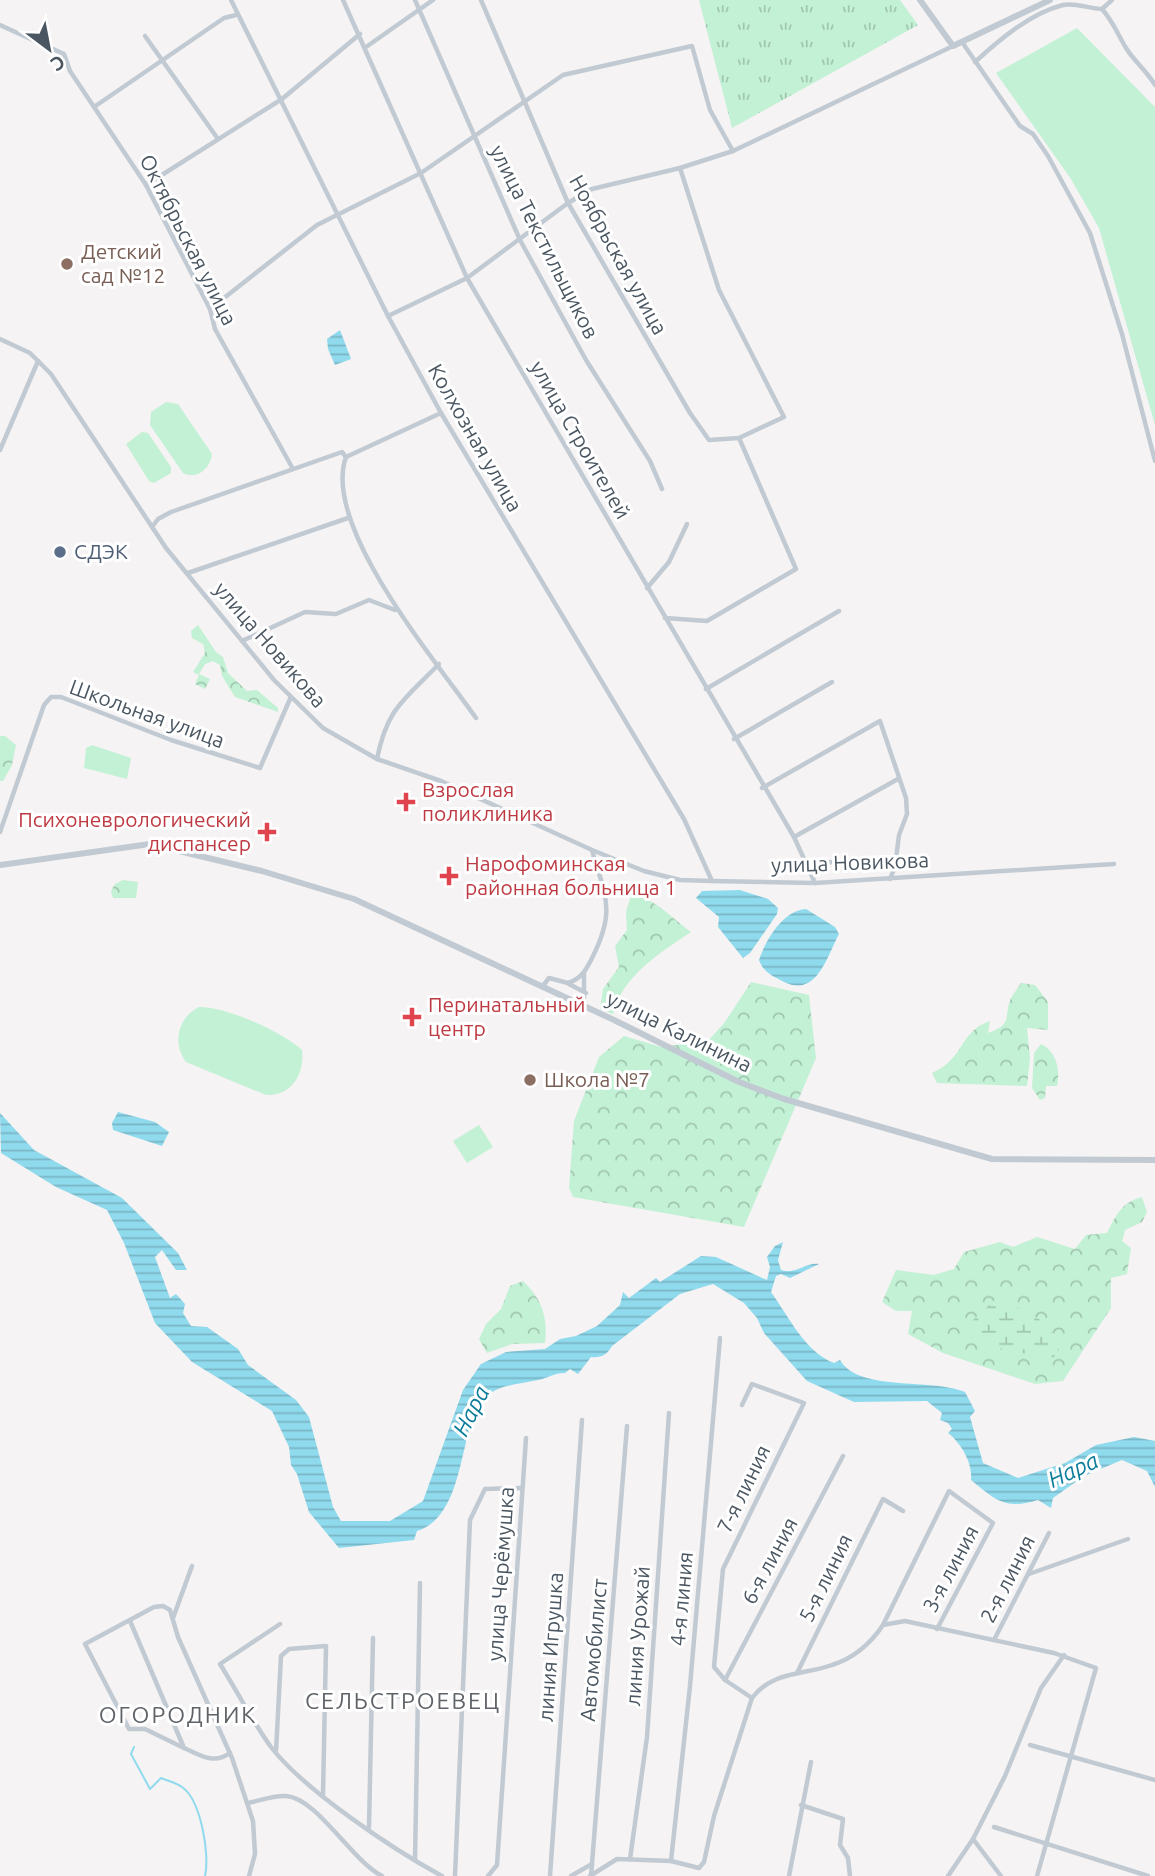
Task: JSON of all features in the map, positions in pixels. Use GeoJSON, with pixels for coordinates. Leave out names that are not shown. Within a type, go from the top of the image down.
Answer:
{"type":"FeatureCollection","features":[{"type":"Feature","properties":{"kind":"street","name":"Колхозная улица"},"geometry":{"type":"LineString","coordinates":[[231,0],[236,15],[282,99],[388,316],[441,413],[684,819],[712,881]]}},
{"type":"Feature","properties":{"kind":"street","name":"улица Строителей"},"geometry":{"type":"LineString","coordinates":[[343,0],[467,278],[762,788],[794,837],[815,883]]}},
{"type":"Feature","properties":{"kind":"street","name":"улица Текстильщиков"},"geometry":{"type":"LineString","coordinates":[[415,0],[520,240],[586,360],[650,461],[662,489]]}},
{"type":"Feature","properties":{"kind":"street"},"geometry":{"type":"LineString","coordinates":[[366,47],[432,0]]}},
{"type":"Feature","properties":{"kind":"street","name":"Ноябрьская улица"},"geometry":{"type":"LineString","coordinates":[[481,0],[568,203],[690,413],[709,440],[739,438]]}},
{"type":"Feature","properties":{"kind":"street"},"geometry":{"type":"LineString","coordinates":[[920,0],[953,46]]}},
{"type":"Feature","properties":{"kind":"street"},"geometry":{"type":"LineString","coordinates":[[388,316],[467,278],[568,203],[592,190],[680,168],[733,151],[1050,0]]}},
{"type":"Feature","properties":{"kind":"street"},"geometry":{"type":"LineString","coordinates":[[1101,9],[1112,0]]}},
{"type":"Feature","properties":{"kind":"street"},"geometry":{"type":"LineString","coordinates":[[975,62],[998,41],[1033,19],[1066,4],[1101,9],[1118,28],[1127,49],[1142,64],[1155,85]]}},
{"type":"Feature","properties":{"kind":"street"},"geometry":{"type":"LineString","coordinates":[[94,107],[224,18],[236,15]]}},
{"type":"Feature","properties":{"kind":"street","name":"Октябрьская улица"},"geometry":{"type":"LineString","coordinates":[[0,25],[64,54],[70,71],[146,185],[210,309],[215,329],[293,469]]}},
{"type":"Feature","properties":{"kind":"street"},"geometry":{"type":"LineString","coordinates":[[146,185],[282,99],[360,34]]}},
{"type":"Feature","properties":{"kind":"street"},"geometry":{"type":"LineString","coordinates":[[145,36],[218,139]]}},
{"type":"Feature","properties":{"kind":"street"},"geometry":{"type":"LineString","coordinates":[[962,42],[1020,126],[1033,134],[1048,156],[1090,233],[1122,334],[1155,461]]}},
{"type":"Feature","properties":{"kind":"street"},"geometry":{"type":"LineString","coordinates":[[210,309],[317,225],[338,212],[421,173],[526,103],[562,75],[692,46],[710,110],[733,151]]}},
{"type":"Feature","properties":{"kind":"street"},"geometry":{"type":"LineString","coordinates":[[664,618],[707,621],[796,569],[739,438],[784,417],[719,290],[680,168]]}},
{"type":"Feature","properties":{"kind":"street","name":"улица Новикова"},"geometry":{"type":"LineString","coordinates":[[0,340],[30,353],[51,374],[152,528],[290,699],[323,728],[377,758],[441,781],[643,871],[680,880],[815,883],[1114,864]]}},
{"type":"Feature","properties":{"kind":"street"},"geometry":{"type":"LineString","coordinates":[[0,450],[38,361]]}},
{"type":"Feature","properties":{"kind":"street"},"geometry":{"type":"LineString","coordinates":[[441,413],[345,457],[342,467],[348,518],[396,610],[439,664],[476,718]]}},
{"type":"Feature","properties":{"kind":"street"},"geometry":{"type":"LineString","coordinates":[[152,528],[158,519],[172,512],[342,452],[345,457]]}},
{"type":"Feature","properties":{"kind":"street"},"geometry":{"type":"LineString","coordinates":[[188,573],[348,518]]}},
{"type":"Feature","properties":{"kind":"street"},"geometry":{"type":"LineString","coordinates":[[647,587],[668,562],[687,524]]}},
{"type":"Feature","properties":{"kind":"street"},"geometry":{"type":"LineString","coordinates":[[242,641],[305,612],[336,614],[369,600],[396,610]]}},
{"type":"Feature","properties":{"kind":"street"},"geometry":{"type":"LineString","coordinates":[[706,689],[839,611]]}},
{"type":"Feature","properties":{"kind":"street"},"geometry":{"type":"LineString","coordinates":[[377,758],[382,729],[390,714],[439,664]]}},
{"type":"Feature","properties":{"kind":"street"},"geometry":{"type":"LineString","coordinates":[[734,739],[832,682]]}},
{"type":"Feature","properties":{"kind":"street","name":"Школьная улица"},"geometry":{"type":"LineString","coordinates":[[0,832],[44,705],[51,697],[61,698],[171,740],[260,768],[290,699]]}},
{"type":"Feature","properties":{"kind":"street"},"geometry":{"type":"LineString","coordinates":[[762,788],[880,721],[906,797],[907,814],[899,835],[895,867],[890,879]]}},
{"type":"Feature","properties":{"kind":"street"},"geometry":{"type":"LineString","coordinates":[[794,837],[898,779]]}},
{"type":"Feature","properties":{"kind":"street","name":"улица Калинина"},"geometry":{"type":"LineString","coordinates":[[0,864],[154,844],[262,871],[354,899],[769,1094],[965,1153],[1011,1161],[1155,1160]]}},
{"type":"Feature","properties":{"kind":"street"},"geometry":{"type":"LineString","coordinates":[[568,983],[584,973],[602,937],[608,910],[592,850]]}},
{"type":"Feature","properties":{"kind":"street"},"geometry":{"type":"LineString","coordinates":[[807,864],[861,860]]}},
{"type":"Feature","properties":{"kind":"street"},"geometry":{"type":"LineString","coordinates":[[583,1006],[586,993],[584,973]]}},
{"type":"Feature","properties":{"kind":"street"},"geometry":{"type":"LineString","coordinates":[[541,988],[549,978],[568,983],[586,993]]}},
{"type":"Feature","properties":{"kind":"street","name":"4-я линия"},"geometry":{"type":"LineString","coordinates":[[671,1861],[691,1686],[720,1338]]}},
{"type":"Feature","properties":{"kind":"street","name":"7-я линия"},"geometry":{"type":"LineString","coordinates":[[725,1680],[714,1667],[723,1569],[804,1403],[752,1384],[742,1405]]}},
{"type":"Feature","properties":{"kind":"street","name":"линия Урожай"},"geometry":{"type":"LineString","coordinates":[[630,1859],[647,1737],[669,1413]]}},
{"type":"Feature","properties":{"kind":"street","name":"линия Игрушка"},"geometry":{"type":"LineString","coordinates":[[550,1876],[582,1420]]}},
{"type":"Feature","properties":{"kind":"street","name":"Автомобилист"},"geometry":{"type":"LineString","coordinates":[[590,1876],[627,1426]]}},
{"type":"Feature","properties":{"kind":"street","name":"улица Черёмушка"},"geometry":{"type":"LineString","coordinates":[[488,1876],[497,1866],[526,1438]]}},
{"type":"Feature","properties":{"kind":"street","name":"6-я линия"},"geometry":{"type":"LineString","coordinates":[[725,1680],[843,1456]]}},
{"type":"Feature","properties":{"kind":"street","name":"улица Черёмушка"},"geometry":{"type":"LineString","coordinates":[[455,1876],[470,1520],[485,1489],[522,1488]]}},
{"type":"Feature","properties":{"kind":"street","name":"3-я линия"},"geometry":{"type":"LineString","coordinates":[[884,1625],[949,1491],[993,1523],[937,1629]]}},
{"type":"Feature","properties":{"kind":"street","name":"5-я линия"},"geometry":{"type":"LineString","coordinates":[[797,1672],[883,1499],[903,1511]]}},
{"type":"Feature","properties":{"kind":"street","name":"2-я линия"},"geometry":{"type":"LineString","coordinates":[[994,1640],[1049,1533]]}},
{"type":"Feature","properties":{"kind":"street"},"geometry":{"type":"LineString","coordinates":[[1028,1574],[1128,1539]]}},
{"type":"Feature","properties":{"kind":"street"},"geometry":{"type":"LineString","coordinates":[[173,1618],[192,1566]]}},
{"type":"Feature","properties":{"kind":"street"},"geometry":{"type":"LineString","coordinates":[[415,1861],[420,1583]]}},
{"type":"Feature","properties":{"kind":"street"},"geometry":{"type":"LineString","coordinates":[[230,1753],[222,1759],[211,1759],[145,1729],[129,1729],[85,1644],[154,1607],[163,1606],[170,1610],[230,1753],[248,1803],[253,1821],[255,1854],[248,1876]]}},
{"type":"Feature","properties":{"kind":"street"},"geometry":{"type":"LineString","coordinates":[[130,1621],[184,1748]]}},
{"type":"Feature","properties":{"kind":"street"},"geometry":{"type":"LineString","coordinates":[[698,1876],[699,1868],[704,1862],[714,1816],[752,1698],[770,1682],[797,1672],[832,1665],[870,1644],[884,1625],[905,1621],[1064,1656],[1096,1668],[1037,1876]]}},
{"type":"Feature","properties":{"kind":"street"},"geometry":{"type":"LineString","coordinates":[[280,1624],[220,1664],[276,1753],[297,1776],[415,1861],[442,1876]]}},
{"type":"Feature","properties":{"kind":"street"},"geometry":{"type":"LineString","coordinates":[[369,1828],[373,1638]]}},
{"type":"Feature","properties":{"kind":"street"},"geometry":{"type":"LineString","coordinates":[[276,1753],[281,1656],[289,1649],[326,1646],[323,1795]]}},
{"type":"Feature","properties":{"kind":"street"},"geometry":{"type":"LineString","coordinates":[[948,1876],[973,1839],[1021,1742],[1041,1688],[1064,1656]]}},
{"type":"Feature","properties":{"kind":"street"},"geometry":{"type":"LineString","coordinates":[[725,1680],[752,1698]]}},
{"type":"Feature","properties":{"kind":"street"},"geometry":{"type":"LineString","coordinates":[[372,1695],[418,1697]]}},
{"type":"Feature","properties":{"kind":"street"},"geometry":{"type":"LineString","coordinates":[[1030,1745],[1155,1780]]}},
{"type":"Feature","properties":{"kind":"street"},"geometry":{"type":"LineString","coordinates":[[789,1876],[811,1762]]}},
{"type":"Feature","properties":{"kind":"street"},"geometry":{"type":"LineString","coordinates":[[248,1803],[285,1796],[307,1802],[334,1833],[382,1876]]}},
{"type":"Feature","properties":{"kind":"street"},"geometry":{"type":"LineString","coordinates":[[801,1805],[843,1819],[840,1845],[848,1858],[850,1876]]}},
{"type":"Feature","properties":{"kind":"street"},"geometry":{"type":"LineString","coordinates":[[993,1827],[1148,1876]]}},
{"type":"Feature","properties":{"kind":"street"},"geometry":{"type":"LineString","coordinates":[[973,1839],[1001,1876]]}},
{"type":"Feature","properties":{"kind":"street"},"geometry":{"type":"LineString","coordinates":[[590,1876],[617,1859],[671,1861],[699,1868]]}},
{"type":"Feature","properties":{"kind":"street"},"geometry":{"type":"LineString","coordinates":[[570,1876],[592,1864]]}},
{"type":"Feature","properties":{"kind":"green space"},"geometry":{"type":"Polygon","coordinates":[[[699,0],[900,0],[918,25],[732,128],[699,0]]]}},
{"type":"Feature","properties":{"kind":"green space"},"geometry":{"type":"Polygon","coordinates":[[[1077,28],[1155,107],[1155,425],[1099,228],[1071,179],[996,73],[1077,28]]]}},
{"type":"Feature","properties":{"kind":"green space"},"geometry":{"type":"Polygon","coordinates":[[[166,402],[178,404],[212,454],[209,464],[198,474],[183,473],[150,425],[151,412],[166,402]]]}},
{"type":"Feature","properties":{"kind":"green space"},"geometry":{"type":"Polygon","coordinates":[[[142,432],[148,433],[171,467],[171,473],[154,483],[149,481],[126,444],[142,432]]]}},
{"type":"Feature","properties":{"kind":"green space"},"geometry":{"type":"Polygon","coordinates":[[[198,625],[216,652],[223,657],[228,673],[247,691],[257,690],[278,708],[278,712],[235,697],[222,676],[220,665],[213,661],[205,664],[199,674],[210,679],[205,689],[195,684],[199,675],[193,672],[205,653],[203,644],[192,638],[191,631],[198,625]]]}},
{"type":"Feature","properties":{"kind":"green space"},"geometry":{"type":"Polygon","coordinates":[[[0,736],[5,736],[16,745],[12,765],[3,781],[0,781],[0,736]]]}},
{"type":"Feature","properties":{"kind":"green space"},"geometry":{"type":"Polygon","coordinates":[[[92,745],[131,758],[127,779],[84,768],[86,748],[92,745]]]}},
{"type":"Feature","properties":{"kind":"green space"},"geometry":{"type":"Polygon","coordinates":[[[123,880],[138,882],[136,898],[113,898],[111,891],[115,884],[123,880]]]}},
{"type":"Feature","properties":{"kind":"green space"},"geometry":{"type":"Polygon","coordinates":[[[632,893],[656,904],[691,932],[644,966],[625,988],[613,1014],[600,1009],[603,989],[619,967],[615,946],[627,930],[626,912],[632,893]]]}},
{"type":"Feature","properties":{"kind":"green space"},"geometry":{"type":"Polygon","coordinates":[[[751,982],[809,995],[816,1058],[744,1227],[573,1197],[569,1188],[574,1121],[599,1057],[624,1036],[661,1047],[708,1041],[725,1022],[751,982]]]}},
{"type":"Feature","properties":{"kind":"green space"},"geometry":{"type":"Polygon","coordinates":[[[1021,983],[1035,985],[1048,1002],[1048,1030],[1027,1028],[1030,1058],[1027,1086],[937,1083],[932,1073],[951,1060],[972,1032],[990,1021],[988,1033],[1005,1023],[1011,998],[1021,983]]]}},
{"type":"Feature","properties":{"kind":"green space"},"geometry":{"type":"Polygon","coordinates":[[[199,1007],[224,1011],[268,1028],[302,1050],[299,1075],[289,1088],[266,1095],[186,1062],[179,1047],[179,1032],[186,1017],[199,1007]]]}},
{"type":"Feature","properties":{"kind":"green space"},"geometry":{"type":"Polygon","coordinates":[[[1041,1044],[1054,1056],[1058,1074],[1057,1086],[1046,1086],[1045,1098],[1040,1100],[1032,1088],[1034,1053],[1041,1044]]]}},
{"type":"Feature","properties":{"kind":"green space"},"geometry":{"type":"Polygon","coordinates":[[[479,1125],[493,1147],[467,1163],[453,1141],[479,1125]]]}},
{"type":"Feature","properties":{"kind":"green space"},"geometry":{"type":"Polygon","coordinates":[[[1142,1197],[1147,1212],[1142,1222],[1125,1230],[1122,1241],[1131,1248],[1127,1274],[1111,1278],[1111,1308],[1063,1381],[1035,1384],[943,1353],[908,1334],[912,1311],[896,1311],[882,1302],[896,1270],[934,1275],[954,1269],[964,1252],[1000,1242],[1013,1247],[1037,1237],[1075,1249],[1086,1235],[1107,1233],[1125,1206],[1142,1197]]]}},
{"type":"Feature","properties":{"kind":"green space"},"geometry":{"type":"Polygon","coordinates":[[[523,1281],[542,1309],[546,1325],[545,1343],[512,1344],[487,1353],[479,1339],[486,1324],[501,1309],[510,1286],[523,1281]]]}},
{"type":"Feature","properties":{"kind":"green space"},"geometry":{"type":"Polygon","coordinates":[[[996,1299],[1035,1317],[1051,1330],[1060,1348],[1048,1366],[1029,1355],[990,1346],[969,1335],[973,1320],[996,1299]]]}},
{"type":"Feature","properties":{"kind":"water"},"geometry":{"type":"Polygon","coordinates":[[[340,330],[351,359],[335,365],[327,339],[340,330]]]}},
{"type":"Feature","properties":{"kind":"water"},"geometry":{"type":"Polygon","coordinates":[[[740,890],[768,899],[778,908],[777,914],[750,953],[743,958],[718,927],[719,917],[696,898],[702,891],[740,890]]]}},
{"type":"Feature","properties":{"kind":"water"},"geometry":{"type":"Polygon","coordinates":[[[806,909],[835,927],[839,934],[813,980],[795,985],[769,973],[759,960],[782,921],[797,911],[806,909]]]}},
{"type":"Feature","properties":{"kind":"water"},"geometry":{"type":"Polygon","coordinates":[[[118,1112],[155,1122],[169,1132],[162,1146],[113,1130],[112,1123],[118,1112]]]}},
{"type":"Feature","properties":{"kind":"water","name":"Нара"},"geometry":{"type":"Polygon","coordinates":[[[0,1113],[34,1150],[122,1198],[178,1253],[187,1270],[176,1270],[162,1250],[155,1257],[170,1298],[176,1294],[185,1304],[183,1313],[191,1326],[207,1327],[238,1349],[248,1365],[296,1400],[309,1417],[333,1507],[341,1521],[390,1521],[423,1501],[463,1390],[481,1364],[506,1352],[545,1349],[560,1339],[576,1336],[597,1326],[620,1305],[623,1292],[629,1298],[656,1278],[660,1282],[701,1256],[716,1257],[767,1280],[770,1267],[767,1257],[775,1246],[783,1242],[778,1260],[781,1270],[792,1271],[819,1264],[790,1278],[781,1274],[776,1276],[771,1292],[814,1351],[834,1363],[840,1360],[849,1370],[862,1377],[965,1392],[975,1411],[970,1417],[983,1463],[1018,1478],[1065,1463],[1096,1445],[1134,1437],[1155,1441],[1155,1487],[1147,1471],[1122,1460],[1084,1476],[1053,1498],[1051,1508],[1038,1500],[1017,1504],[994,1498],[971,1480],[965,1454],[948,1433],[952,1429],[948,1423],[940,1420],[942,1413],[927,1401],[854,1402],[807,1381],[764,1333],[757,1318],[744,1303],[713,1284],[680,1294],[612,1346],[606,1354],[591,1357],[578,1374],[570,1369],[565,1373],[494,1391],[475,1411],[450,1497],[431,1524],[417,1531],[414,1540],[339,1548],[309,1512],[297,1474],[291,1465],[289,1447],[272,1411],[192,1362],[155,1323],[124,1243],[107,1210],[56,1187],[1,1153],[0,1113]]]}},
{"type":"Feature","properties":{"kind":"waterway"},"geometry":{"type":"LineString","coordinates":[[134,1747],[131,1754],[150,1789],[161,1778],[182,1787],[194,1803],[205,1842],[205,1876]]}},
{"type":"Feature","properties":{"kind":"place","name":"Детский сад №12"},"geometry":{"type":"Point","coordinates":[67,264]}},
{"type":"Feature","properties":{"kind":"place","name":"СДЭК"},"geometry":{"type":"Point","coordinates":[60,552]}},
{"type":"Feature","properties":{"kind":"place","name":"Взрослая поликлиника"},"geometry":{"type":"Point","coordinates":[406,802]}},
{"type":"Feature","properties":{"kind":"place","name":"Психоневрологический диспансер"},"geometry":{"type":"Point","coordinates":[267,832]}},
{"type":"Feature","properties":{"kind":"place","name":"Нарофоминская районная больница 1"},"geometry":{"type":"Point","coordinates":[449,876]}},
{"type":"Feature","properties":{"kind":"place","name":"Перинатальный центр"},"geometry":{"type":"Point","coordinates":[412,1017]}},
{"type":"Feature","properties":{"kind":"place","name":"Школа №7"},"geometry":{"type":"Point","coordinates":[530,1080]}},
{"type":"Feature","properties":{"kind":"district","name":"СЕЛЬСТРОЕВЕЦ"},"geometry":{"type":"Point","coordinates":[403,1701]}},
{"type":"Feature","properties":{"kind":"district","name":"ОГОРОДНИК"},"geometry":{"type":"Point","coordinates":[178,1715]}}]}
